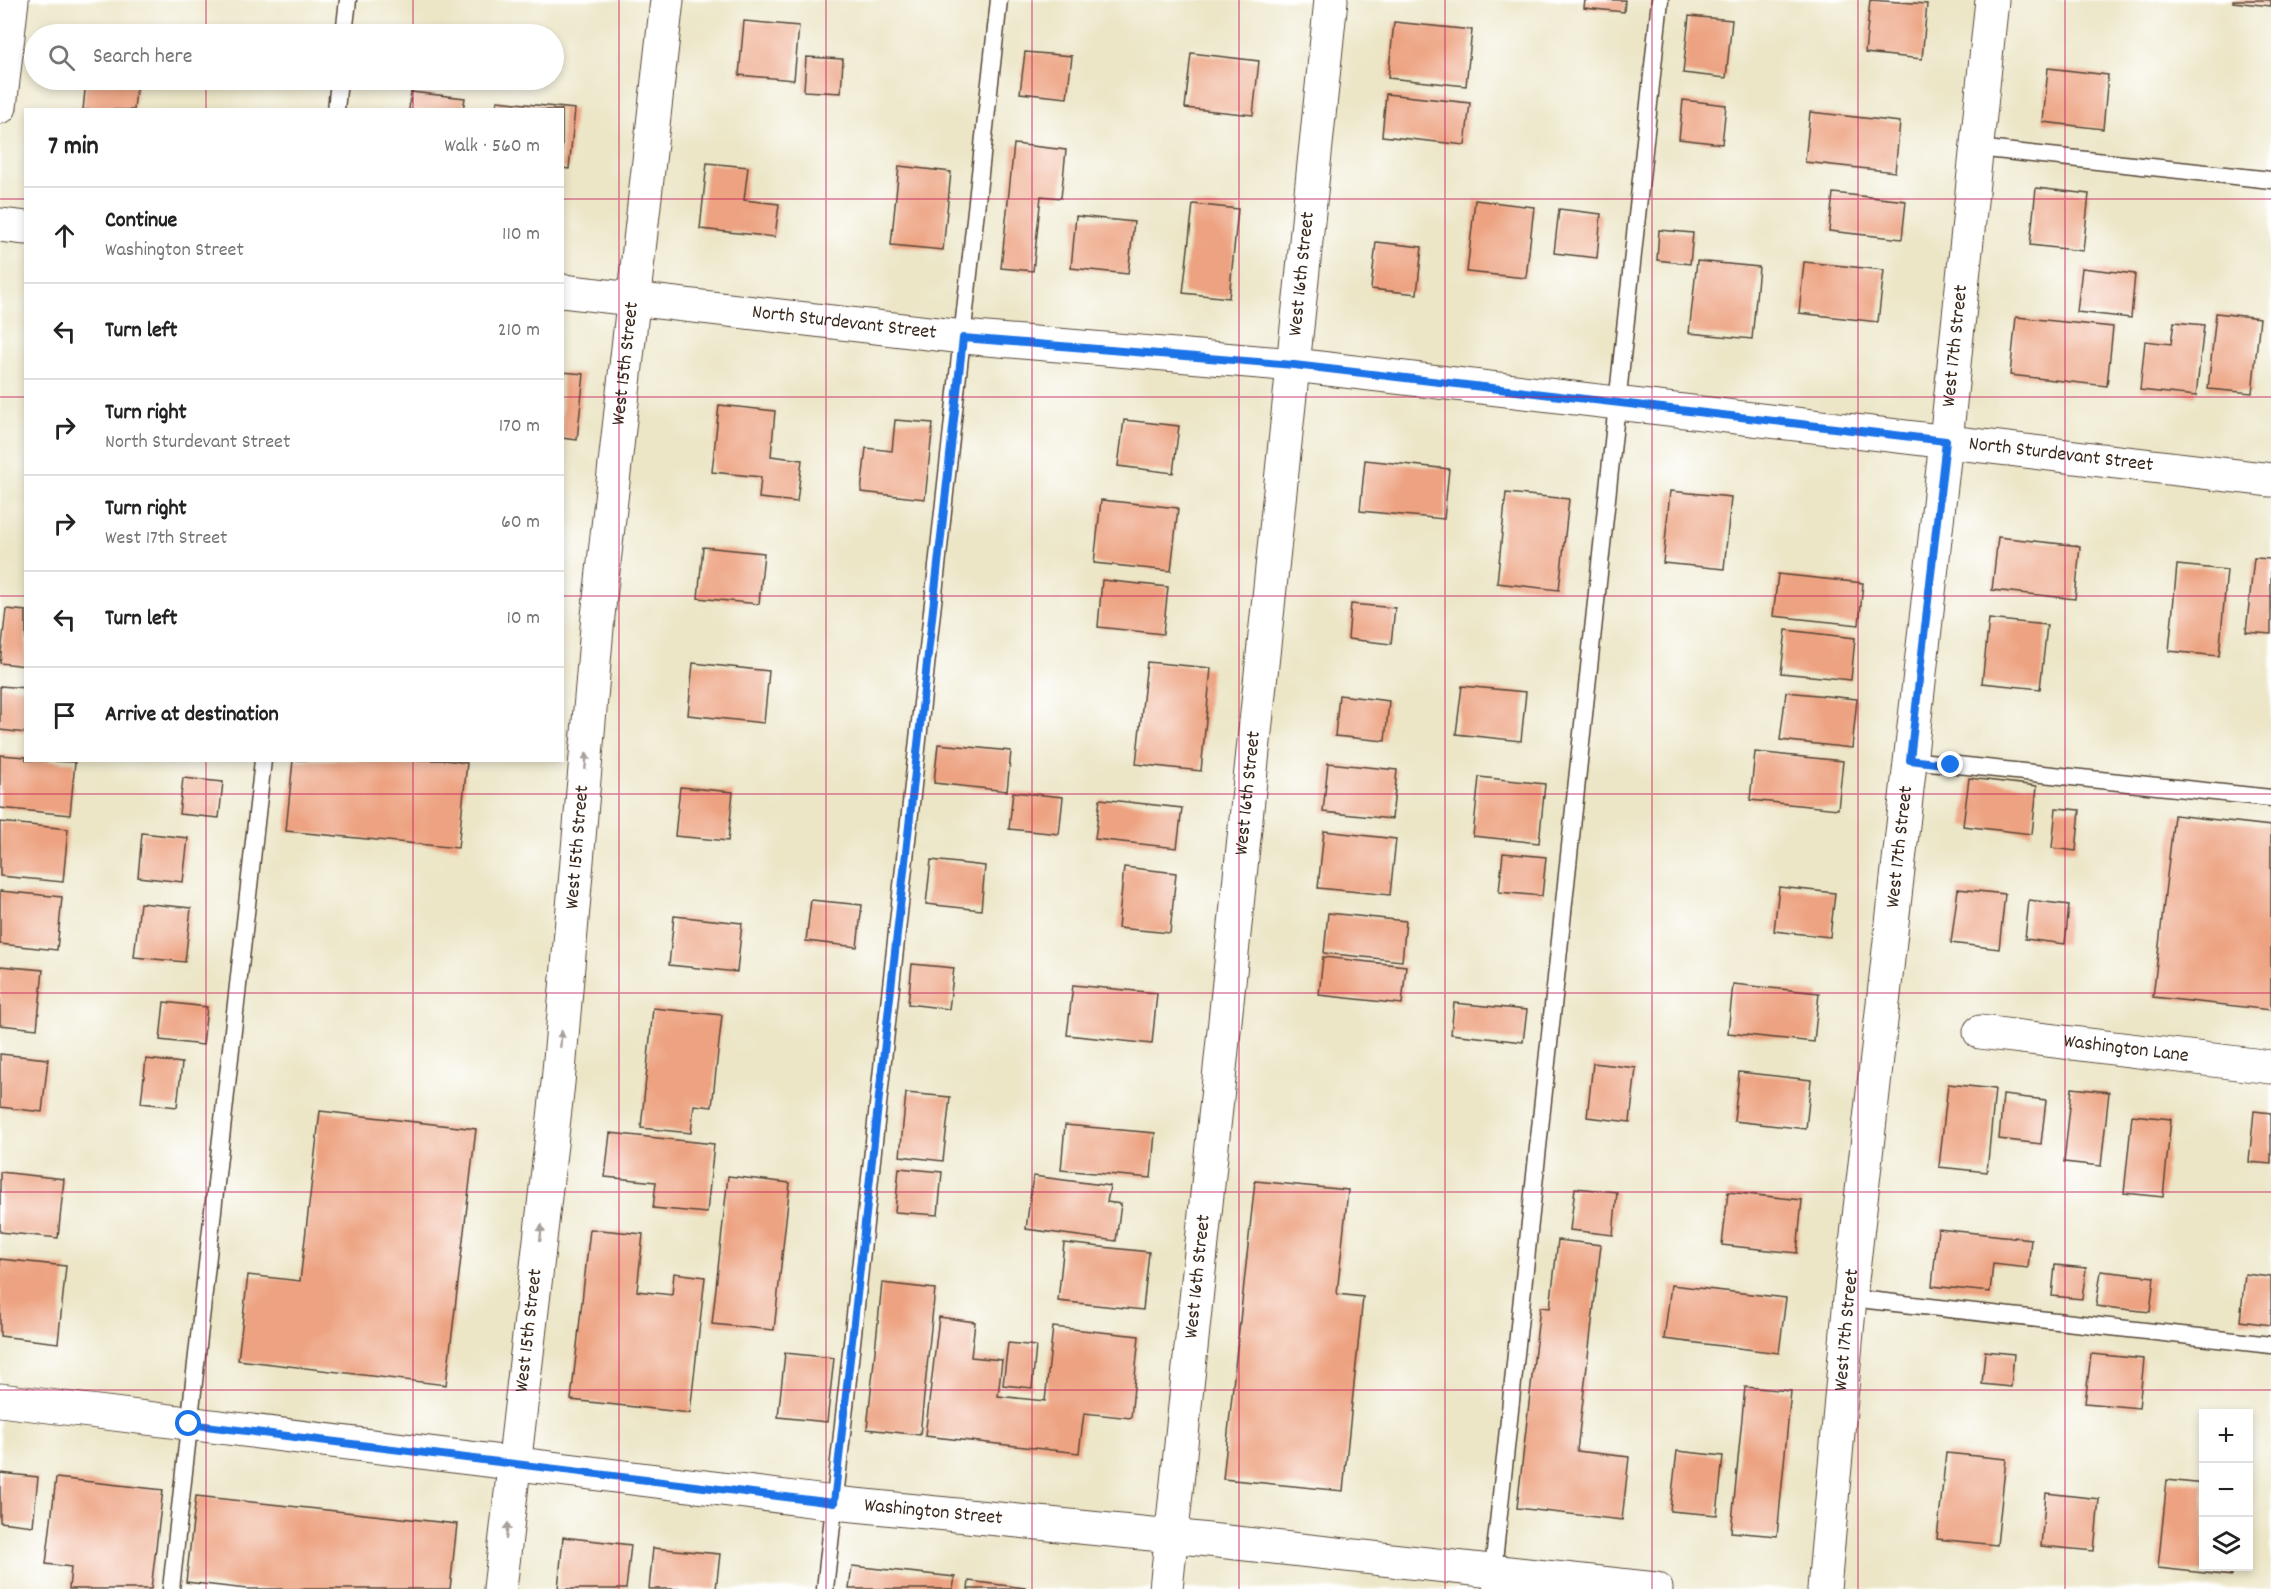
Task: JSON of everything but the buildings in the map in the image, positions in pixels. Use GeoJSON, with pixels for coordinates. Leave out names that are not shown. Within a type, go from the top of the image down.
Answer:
{"type":"FeatureCollection","features":[{"type":"Feature","properties":{"kind":"street"},"geometry":{"type":"LineString","coordinates":[[0,107],[12,0]]}},
{"type":"Feature","properties":{"kind":"street","name":"West 15th Street"},"geometry":{"type":"LineString","coordinates":[[500,1589],[558,1083],[598,616],[667,0]]}},
{"type":"Feature","properties":{"kind":"street","name":"West 16th Street"},"geometry":{"type":"LineString","coordinates":[[1166,1589],[1331,0]]}},
{"type":"Feature","properties":{"kind":"street","name":"West 17th Street"},"geometry":{"type":"LineString","coordinates":[[1824,1589],[1850,1298],[1946,441],[1992,0]]}},
{"type":"Feature","properties":{"kind":"street"},"geometry":{"type":"LineString","coordinates":[[0,225],[24,228]]}},
{"type":"Feature","properties":{"kind":"street","name":"North Sturdevant Street"},"geometry":{"type":"LineString","coordinates":[[564,291],[963,338],[1294,365],[2271,480]]}},
{"type":"Feature","properties":{"kind":"street","name":"Washington Lane"},"geometry":{"type":"LineString","coordinates":[[1980,1032],[2271,1067]]}},
{"type":"Feature","properties":{"kind":"street","name":"Washington Street"},"geometry":{"type":"LineString","coordinates":[[0,1400],[834,1503],[1172,1536],[1492,1580],[1656,1589]]}},
{"type":"Feature","properties":{"kind":"lane"},"geometry":{"type":"LineString","coordinates":[[345,24],[348,0]]}},
{"type":"Feature","properties":{"kind":"lane"},"geometry":{"type":"LineString","coordinates":[[825,1589],[999,0]]}},
{"type":"Feature","properties":{"kind":"lane"},"geometry":{"type":"LineString","coordinates":[[1492,1580],[1660,0]]}},
{"type":"Feature","properties":{"kind":"lane"},"geometry":{"type":"LineString","coordinates":[[336,108],[338,90]]}},
{"type":"Feature","properties":{"kind":"lane"},"geometry":{"type":"LineString","coordinates":[[1977,148],[2271,180]]}},
{"type":"Feature","properties":{"kind":"lane"},"geometry":{"type":"LineString","coordinates":[[1910,760],[2271,798]]}},
{"type":"Feature","properties":{"kind":"lane"},"geometry":{"type":"LineString","coordinates":[[171,1589],[263,762]]}},
{"type":"Feature","properties":{"kind":"lane"},"geometry":{"type":"LineString","coordinates":[[1850,1298],[2271,1345]]}},
{"type":"Feature","properties":{"kind":"route"},"geometry":{"type":"LineString","coordinates":[[189,1424],[834,1503],[963,338],[1294,365],[1946,441],[1910,760],[1951,765]]}}]}
